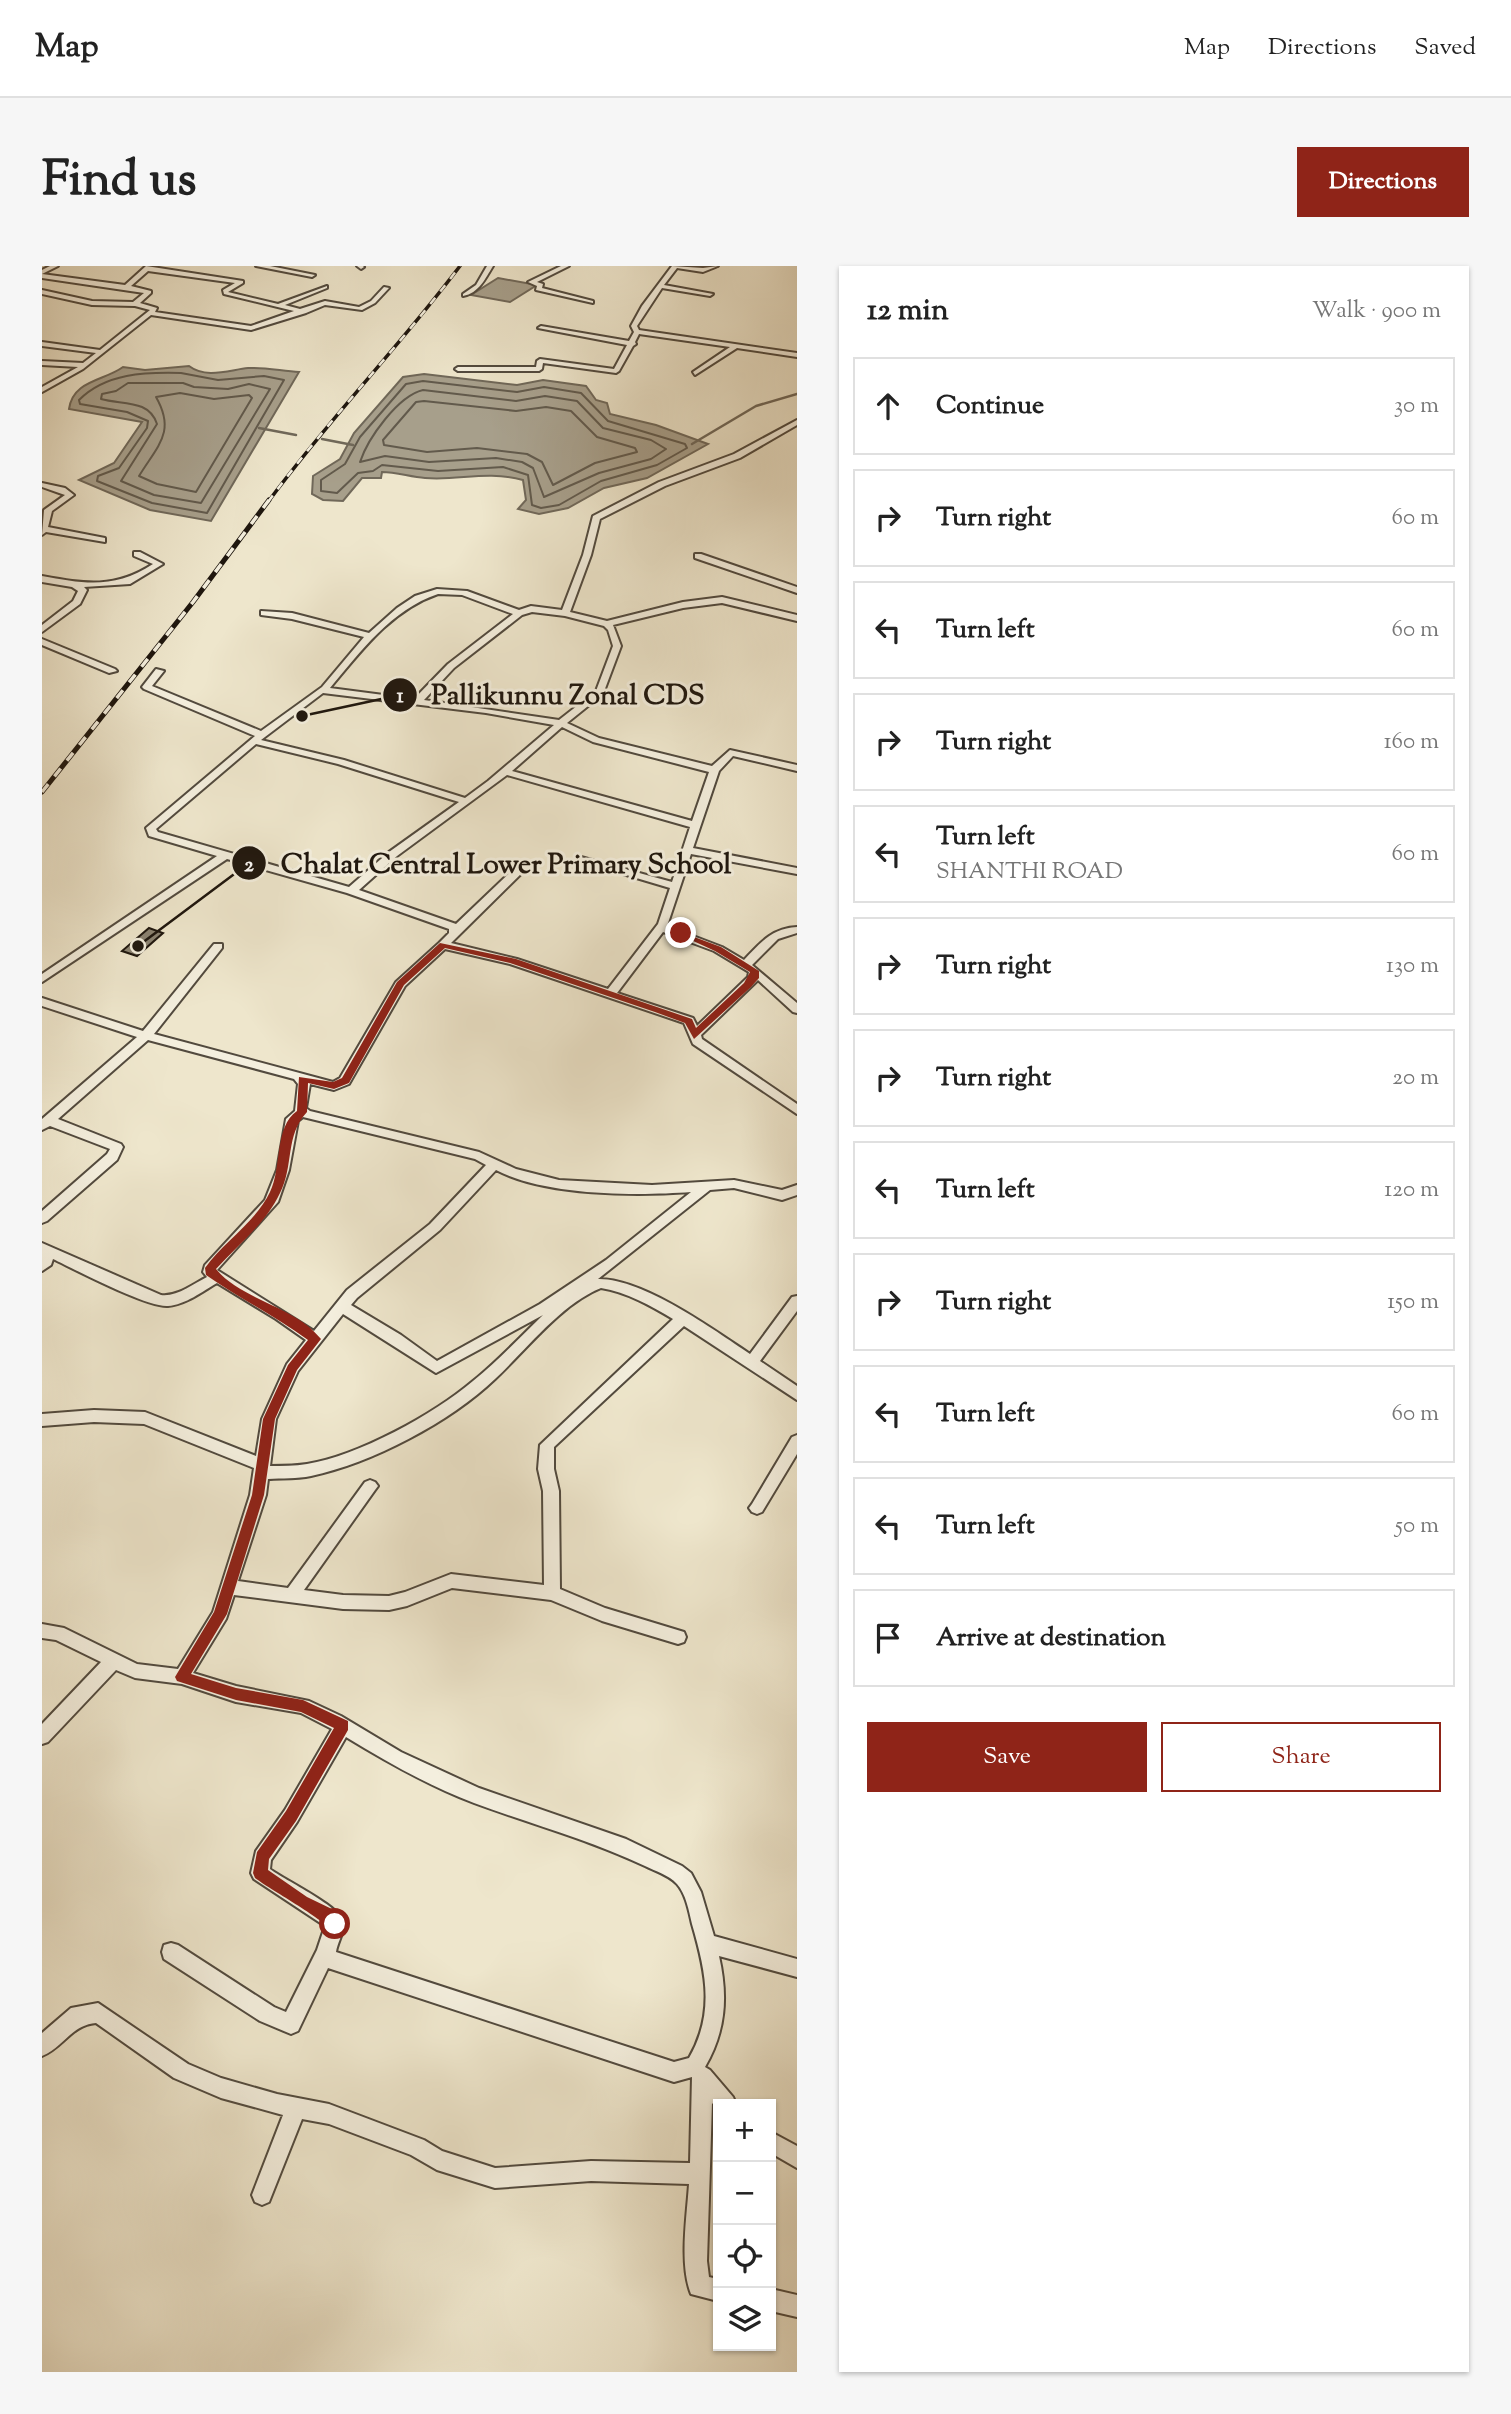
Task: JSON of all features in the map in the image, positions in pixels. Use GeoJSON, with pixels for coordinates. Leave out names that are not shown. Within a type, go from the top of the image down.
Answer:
{"type":"FeatureCollection","features":[{"type":"Feature","properties":{"kind":"street"},"geometry":{"type":"LineString","coordinates":[[42,274],[55,266]]}},
{"type":"Feature","properties":{"kind":"street"},"geometry":{"type":"LineString","coordinates":[[465,295],[478,286],[490,266]]}},
{"type":"Feature","properties":{"kind":"street"},"geometry":{"type":"LineString","coordinates":[[563,266],[531,282],[541,285],[538,289],[591,302]]}},
{"type":"Feature","properties":{"kind":"street"},"geometry":{"type":"LineString","coordinates":[[715,266],[703,270],[675,266],[634,326],[638,332],[797,355]]}},
{"type":"Feature","properties":{"kind":"street"},"geometry":{"type":"LineString","coordinates":[[125,287],[149,267],[241,282]]}},
{"type":"Feature","properties":{"kind":"street"},"geometry":{"type":"LineString","coordinates":[[260,269],[274,267],[312,275]]}},
{"type":"Feature","properties":{"kind":"street"},"geometry":{"type":"LineString","coordinates":[[42,274],[149,292],[135,304]]}},
{"type":"Feature","properties":{"kind":"street"},"geometry":{"type":"LineString","coordinates":[[251,278],[225,291],[226,293],[305,312]]}},
{"type":"Feature","properties":{"kind":"street"},"geometry":{"type":"LineString","coordinates":[[280,305],[325,286]]}},
{"type":"Feature","properties":{"kind":"street"},"geometry":{"type":"LineString","coordinates":[[661,286],[710,294]]}},
{"type":"Feature","properties":{"kind":"street"},"geometry":{"type":"LineString","coordinates":[[150,313],[251,328],[305,312],[325,303],[360,309],[373,302],[386,288]]}},
{"type":"Feature","properties":{"kind":"street"},"geometry":{"type":"LineString","coordinates":[[42,292],[92,303],[135,304],[155,309],[83,365],[42,390]]}},
{"type":"Feature","properties":{"kind":"street"},"geometry":{"type":"LineString","coordinates":[[541,328],[633,344]]}},
{"type":"Feature","properties":{"kind":"street"},"geometry":{"type":"LineString","coordinates":[[458,369],[539,369],[540,361],[616,371],[638,332]]}},
{"type":"Feature","properties":{"kind":"street"},"geometry":{"type":"LineString","coordinates":[[42,344],[98,351]]}},
{"type":"Feature","properties":{"kind":"street"},"geometry":{"type":"LineString","coordinates":[[695,373],[735,347]]}},
{"type":"Feature","properties":{"kind":"street"},"geometry":{"type":"LineString","coordinates":[[42,363],[83,365]]}},
{"type":"Feature","properties":{"kind":"street"},"geometry":{"type":"LineString","coordinates":[[565,613],[587,555],[596,518],[662,484],[737,456],[797,422]]}},
{"type":"Feature","properties":{"kind":"street"},"geometry":{"type":"LineString","coordinates":[[42,485],[55,487],[70,495],[48,510],[44,531],[102,540]]}},
{"type":"Feature","properties":{"kind":"street"},"geometry":{"type":"LineString","coordinates":[[42,579],[75,585],[118,586],[132,583],[159,564],[158,561],[137,554]]}},
{"type":"Feature","properties":{"kind":"street"},"geometry":{"type":"LineString","coordinates":[[698,556],[797,590]]}},
{"type":"Feature","properties":{"kind":"street"},"geometry":{"type":"LineString","coordinates":[[42,629],[77,602],[83,590],[75,585]]}},
{"type":"Feature","properties":{"kind":"street"},"geometry":{"type":"LineString","coordinates":[[455,931],[451,925],[351,891],[153,834],[151,828],[258,738],[325,689],[369,636],[393,615],[436,592],[455,591],[519,613]]}},
{"type":"Feature","properties":{"kind":"street"},"geometry":{"type":"LineString","coordinates":[[416,702],[451,666],[519,613],[531,609],[565,613],[607,624],[683,605],[722,600],[797,618]]}},
{"type":"Feature","properties":{"kind":"street"},"geometry":{"type":"LineString","coordinates":[[784,615],[797,606]]}},
{"type":"Feature","properties":{"kind":"street"},"geometry":{"type":"LineString","coordinates":[[264,613],[292,616],[369,636]]}},
{"type":"Feature","properties":{"kind":"street"},"geometry":{"type":"LineString","coordinates":[[351,891],[393,853],[505,772],[605,684],[617,646],[612,629],[607,624]]}},
{"type":"Feature","properties":{"kind":"street"},"geometry":{"type":"LineString","coordinates":[[42,642],[112,671]]}},
{"type":"Feature","properties":{"kind":"street"},"geometry":{"type":"LineString","coordinates":[[159,671],[148,687],[258,738],[465,801]]}},
{"type":"Feature","properties":{"kind":"street"},"geometry":{"type":"LineString","coordinates":[[325,689],[561,723],[596,740],[714,769]]}},
{"type":"Feature","properties":{"kind":"street"},"geometry":{"type":"LineString","coordinates":[[611,993],[661,927],[714,769],[730,753],[797,768]]}},
{"type":"Feature","properties":{"kind":"street"},"geometry":{"type":"LineString","coordinates":[[505,772],[696,825]]}},
{"type":"Feature","properties":{"kind":"street"},"geometry":{"type":"LineString","coordinates":[[687,850],[797,871]]}},
{"type":"Feature","properties":{"kind":"street"},"geometry":{"type":"LineString","coordinates":[[42,979],[225,855]]}},
{"type":"Feature","properties":{"kind":"street"},"geometry":{"type":"LineString","coordinates":[[582,860],[676,886]]}},
{"type":"Feature","properties":{"kind":"street"},"geometry":{"type":"LineString","coordinates":[[42,1002],[334,1086],[345,1081],[400,984],[525,864]]}},
{"type":"Feature","properties":{"kind":"street"},"geometry":{"type":"LineString","coordinates":[[661,927],[718,949],[750,968],[797,1009]]}},
{"type":"Feature","properties":{"kind":"street"},"geometry":{"type":"LineString","coordinates":[[750,968],[771,937],[787,929],[797,930]]}},
{"type":"Feature","properties":{"kind":"street"},"geometry":{"type":"LineString","coordinates":[[443,945],[513,961],[689,1021],[697,1041],[797,1110]]}},
{"type":"Feature","properties":{"kind":"street"},"geometry":{"type":"LineString","coordinates":[[45,1123],[147,1034],[218,946]]}},
{"type":"Feature","properties":{"kind":"street"},"geometry":{"type":"LineString","coordinates":[[694,1035],[754,978],[750,968]]}},
{"type":"Feature","properties":{"kind":"street"},"geometry":{"type":"LineString","coordinates":[[302,1112],[303,1079]]}},
{"type":"Feature","properties":{"kind":"street"},"geometry":{"type":"LineString","coordinates":[[315,1339],[210,1272],[210,1268],[271,1202],[283,1170],[292,1119],[302,1112],[479,1156],[512,1173],[583,1186],[652,1190],[734,1184],[782,1195],[797,1190]]}},
{"type":"Feature","properties":{"kind":"street"},"geometry":{"type":"LineString","coordinates":[[42,1218],[112,1157],[117,1147],[45,1123]]}},
{"type":"Feature","properties":{"kind":"street"},"geometry":{"type":"LineString","coordinates":[[182,1677],[220,1614],[258,1495],[269,1419],[292,1368],[352,1294],[435,1227],[495,1164]]}},
{"type":"Feature","properties":{"kind":"street"},"geometry":{"type":"LineString","coordinates":[[342,1307],[396,1339],[436,1368],[545,1308],[611,1263],[707,1186]]}},
{"type":"Feature","properties":{"kind":"street"},"geometry":{"type":"LineString","coordinates":[[42,1248],[130,1287],[154,1301],[167,1301],[217,1277]]}},
{"type":"Feature","properties":{"kind":"street"},"geometry":{"type":"LineString","coordinates":[[42,1248],[46,1251],[46,1262],[42,1266]]}},
{"type":"Feature","properties":{"kind":"street"},"geometry":{"type":"LineString","coordinates":[[43,1421],[94,1416],[145,1418],[262,1469],[309,1470],[341,1460],[456,1403],[566,1304],[600,1283],[613,1284],[651,1300],[752,1361],[797,1394]]}},
{"type":"Feature","properties":{"kind":"street"},"geometry":{"type":"LineString","coordinates":[[752,1361],[797,1301]]}},
{"type":"Feature","properties":{"kind":"street"},"geometry":{"type":"LineString","coordinates":[[552,1593],[552,1503],[546,1469],[547,1445],[682,1319]]}},
{"type":"Feature","properties":{"kind":"street"},"geometry":{"type":"LineString","coordinates":[[757,1508],[797,1441]]}},
{"type":"Feature","properties":{"kind":"street"},"geometry":{"type":"LineString","coordinates":[[291,1596],[370,1486]]}},
{"type":"Feature","properties":{"kind":"street"},"geometry":{"type":"LineString","coordinates":[[229,1587],[291,1596],[389,1603],[407,1599],[451,1581],[552,1593],[602,1614],[678,1637]]}},
{"type":"Feature","properties":{"kind":"street"},"geometry":{"type":"LineString","coordinates":[[42,1631],[58,1633],[135,1671],[182,1677],[236,1694],[303,1706],[396,1758],[475,1795],[626,1848],[676,1872],[685,1880],[694,1898],[717,1987],[714,2028],[699,2071],[700,2174],[696,2261],[699,2286],[713,2289]]}},
{"type":"Feature","properties":{"kind":"street"},"geometry":{"type":"LineString","coordinates":[[42,1736],[113,1661]]}},
{"type":"Feature","properties":{"kind":"street"},"geometry":{"type":"LineString","coordinates":[[171,1952],[267,2014],[291,2024],[325,1953],[335,1924],[331,1917],[302,1902],[260,1873],[262,1857],[291,1816],[343,1726]]}},
{"type":"Feature","properties":{"kind":"street"},"geometry":{"type":"LineString","coordinates":[[707,1943],[797,1968]]}},
{"type":"Feature","properties":{"kind":"street"},"geometry":{"type":"LineString","coordinates":[[325,1953],[335,1961],[674,2072],[699,2071]]}},
{"type":"Feature","properties":{"kind":"street"},"geometry":{"type":"LineString","coordinates":[[42,2046],[78,2015],[98,2013],[181,2071],[221,2088],[329,2114],[417,2147],[437,2160],[495,2178],[591,2171],[700,2174]]}},
{"type":"Feature","properties":{"kind":"street"},"geometry":{"type":"LineString","coordinates":[[699,2071],[722,2099]]}},
{"type":"Feature","properties":{"kind":"street"},"geometry":{"type":"LineString","coordinates":[[262,2195],[296,2108]]}},
{"type":"Feature","properties":{"kind":"street"},"geometry":{"type":"LineString","coordinates":[[776,2144],[797,2158]]}},
{"type":"Feature","properties":{"kind":"street"},"geometry":{"type":"LineString","coordinates":[[776,2301],[797,2306]]}},
{"type":"Feature","properties":{"kind":"water"},"geometry":{"type":"Polygon","coordinates":[[[498,278],[537,285],[510,302],[471,295],[498,278]]]}},
{"type":"Feature","properties":{"kind":"water"},"geometry":{"type":"Polygon","coordinates":[[[189,366],[210,373],[248,368],[299,372],[211,521],[150,510],[79,480],[114,463],[142,422],[69,409],[76,392],[90,382],[123,367],[145,370],[189,366]]]}},
{"type":"Feature","properties":{"kind":"water"},"geometry":{"type":"Polygon","coordinates":[[[424,374],[517,385],[543,380],[586,386],[596,400],[607,403],[610,414],[656,425],[708,444],[647,478],[604,488],[568,508],[539,514],[518,509],[526,500],[523,480],[509,477],[438,479],[382,472],[381,478],[362,478],[343,501],[323,500],[312,494],[313,476],[340,459],[354,433],[403,377],[424,374]]]}},
{"type":"Feature","properties":{"kind":"building"},"geometry":{"type":"Polygon","coordinates":[[[149,928],[163,933],[137,956],[122,951],[149,928]]]}},
{"type":"Feature","properties":{"kind":"waterway"},"geometry":{"type":"LineString","coordinates":[[692,444],[756,406],[797,394]]}},
{"type":"Feature","properties":{"kind":"waterway"},"geometry":{"type":"LineString","coordinates":[[259,428],[296,435]]}},
{"type":"Feature","properties":{"kind":"waterway"},"geometry":{"type":"LineString","coordinates":[[322,439],[353,445]]}},
{"type":"Feature","properties":{"kind":"railway"},"geometry":{"type":"LineString","coordinates":[[268,502],[460,266]]}},
{"type":"Feature","properties":{"kind":"railway"},"geometry":{"type":"LineString","coordinates":[[42,792],[193,602],[269,500]]}},
{"type":"Feature","properties":{"kind":"place","name":"Pallikunnu Zonal CDS"},"geometry":{"type":"Point","coordinates":[302,716]}},
{"type":"Feature","properties":{"kind":"place","name":"Chalat Central Lower Primary School"},"geometry":{"type":"Point","coordinates":[138,946]}},
{"type":"Feature","properties":{"kind":"route"},"geometry":{"type":"LineString","coordinates":[[335,1924],[331,1917],[271,1884],[260,1873],[262,1857],[291,1816],[343,1726],[303,1706],[236,1694],[200,1685],[182,1677],[220,1614],[258,1495],[269,1419],[292,1368],[315,1339],[281,1315],[229,1286],[210,1272],[210,1268],[271,1202],[286,1156],[292,1119],[302,1112],[303,1079],[334,1086],[345,1081],[355,1068],[384,1009],[400,984],[443,945],[513,961],[659,1010],[689,1021],[694,1035],[754,978],[755,971],[718,949],[681,933]]}}]}
